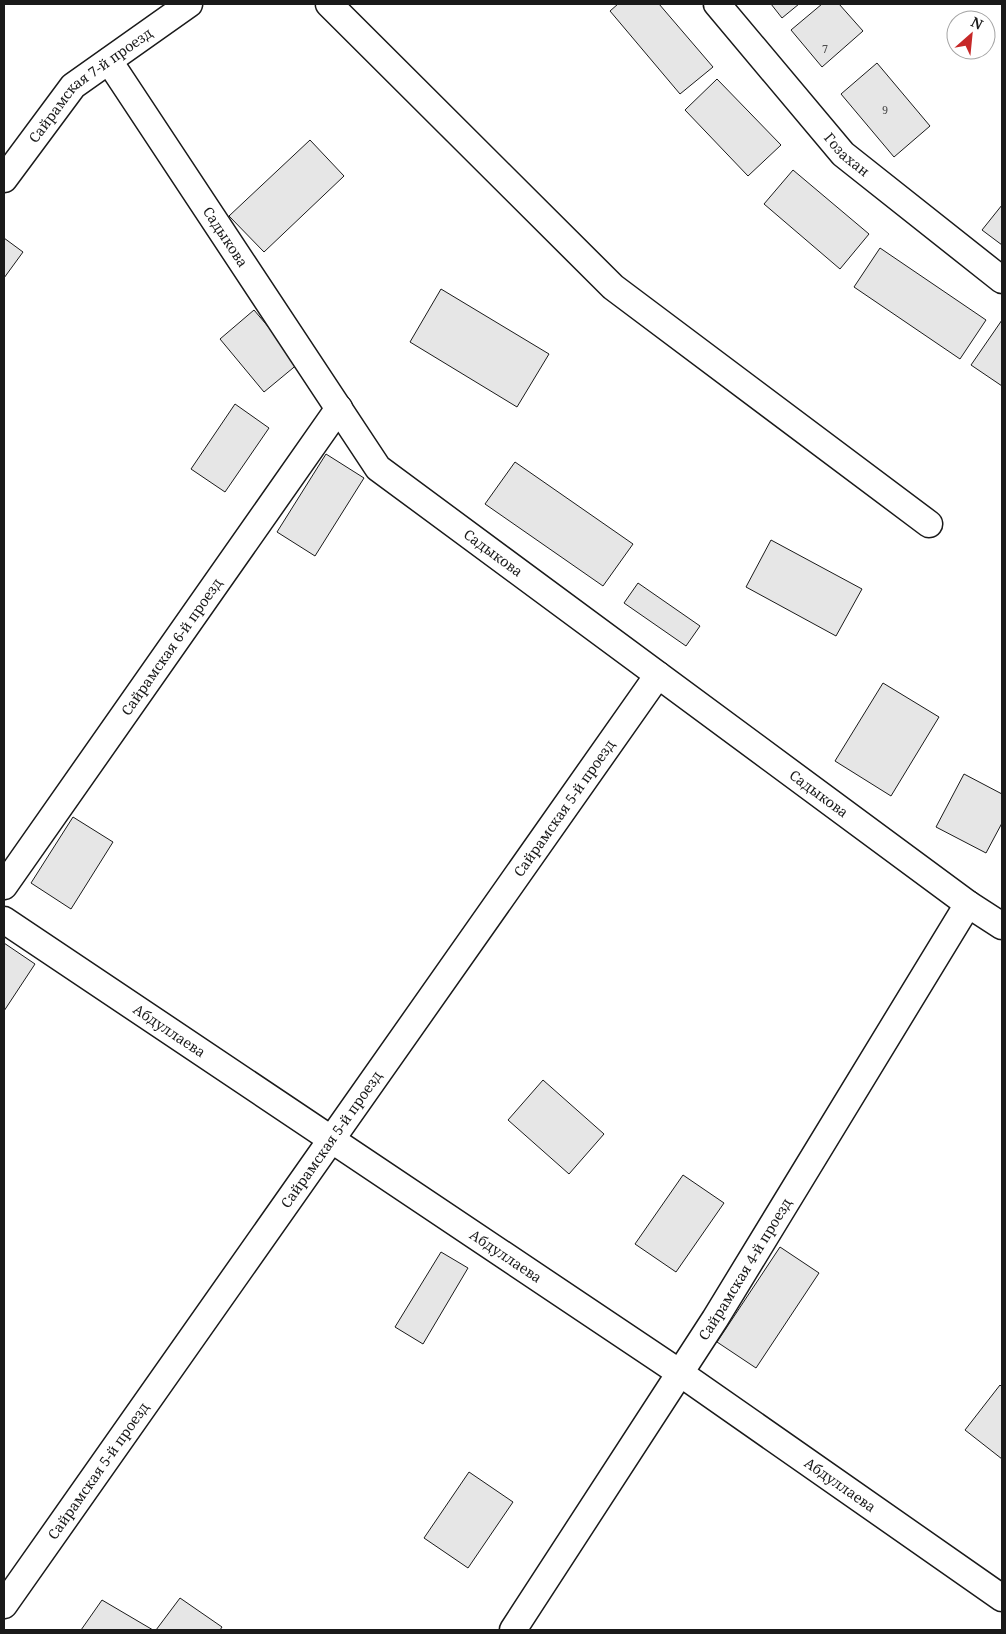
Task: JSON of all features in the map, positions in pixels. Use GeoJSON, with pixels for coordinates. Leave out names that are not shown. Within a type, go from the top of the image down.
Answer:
{"type":"FeatureCollection","features":[{"type":"Feature","properties":{"kind":"street","name":"Сайрамская 7-й проезд"},"geometry":{"type":"LineString","coordinates":[[4,179],[73,86],[189,4]]}},
{"type":"Feature","properties":{"kind":"street"},"geometry":{"type":"LineString","coordinates":[[329,4],[613,287],[929,524]]}},
{"type":"Feature","properties":{"kind":"street","name":"Гозахан"},"geometry":{"type":"LineString","coordinates":[[717,4],[843,154],[1002,280]]}},
{"type":"Feature","properties":{"kind":"street","name":"Садыкова"},"geometry":{"type":"LineString","coordinates":[[109,61],[378,468],[968,904],[1002,926]]}},
{"type":"Feature","properties":{"kind":"street","name":"Сайрамская 6-й проезд"},"geometry":{"type":"LineString","coordinates":[[4,886],[339,408]]}},
{"type":"Feature","properties":{"kind":"street","name":"Сайрамская 5-й проезд"},"geometry":{"type":"LineString","coordinates":[[4,1605],[658,674]]}},
{"type":"Feature","properties":{"kind":"street","name":"Сайрамская 4-й проезд"},"geometry":{"type":"LineString","coordinates":[[513,1630],[720,1311],[968,904]]}},
{"type":"Feature","properties":{"kind":"street","name":"Абдуллаева"},"geometry":{"type":"LineString","coordinates":[[4,920],[680,1373],[1002,1598]]}},
{"type":"Feature","properties":{"kind":"building"},"geometry":{"type":"Polygon","coordinates":[[[618,4],[659,4],[713,67],[680,94],[610,11],[618,4]]]}},
{"type":"Feature","properties":{"kind":"building"},"geometry":{"type":"Polygon","coordinates":[[[771,4],[799,4],[782,18],[771,4]]]}},
{"type":"Feature","properties":{"kind":"building"},"geometry":{"type":"Polygon","coordinates":[[[822,4],[839,4],[863,31],[822,67],[791,30],[822,4]]]}},
{"type":"Feature","properties":{"kind":"building"},"geometry":{"type":"Polygon","coordinates":[[[877,63],[930,126],[894,157],[841,94],[877,63]]]}},
{"type":"Feature","properties":{"kind":"building"},"geometry":{"type":"Polygon","coordinates":[[[717,79],[781,145],[748,176],[685,110],[717,79]]]}},
{"type":"Feature","properties":{"kind":"building"},"geometry":{"type":"Polygon","coordinates":[[[310,140],[344,176],[264,252],[229,216],[310,140]]]}},
{"type":"Feature","properties":{"kind":"building"},"geometry":{"type":"Polygon","coordinates":[[[793,170],[869,234],[840,269],[764,204],[793,170]]]}},
{"type":"Feature","properties":{"kind":"building"},"geometry":{"type":"Polygon","coordinates":[[[1002,205],[1002,245],[982,230],[1002,205]]]}},
{"type":"Feature","properties":{"kind":"building"},"geometry":{"type":"Polygon","coordinates":[[[4,238],[23,252],[4,278],[4,238]]]}},
{"type":"Feature","properties":{"kind":"building"},"geometry":{"type":"Polygon","coordinates":[[[880,248],[986,320],[960,359],[854,287],[880,248]]]}},
{"type":"Feature","properties":{"kind":"building"},"geometry":{"type":"Polygon","coordinates":[[[441,289],[549,354],[517,407],[410,342],[441,289]]]}},
{"type":"Feature","properties":{"kind":"building"},"geometry":{"type":"Polygon","coordinates":[[[254,310],[299,363],[264,392],[220,339],[254,310]]]}},
{"type":"Feature","properties":{"kind":"building"},"geometry":{"type":"Polygon","coordinates":[[[1002,320],[1002,386],[971,365],[1002,320]]]}},
{"type":"Feature","properties":{"kind":"building"},"geometry":{"type":"Polygon","coordinates":[[[235,404],[269,428],[225,492],[191,469],[235,404]]]}},
{"type":"Feature","properties":{"kind":"building"},"geometry":{"type":"Polygon","coordinates":[[[326,454],[364,478],[315,556],[277,532],[326,454]]]}},
{"type":"Feature","properties":{"kind":"building"},"geometry":{"type":"Polygon","coordinates":[[[515,462],[633,544],[603,586],[485,504],[515,462]]]}},
{"type":"Feature","properties":{"kind":"building"},"geometry":{"type":"Polygon","coordinates":[[[771,540],[862,589],[836,636],[746,587],[771,540]]]}},
{"type":"Feature","properties":{"kind":"building"},"geometry":{"type":"Polygon","coordinates":[[[638,583],[700,626],[686,646],[624,603],[638,583]]]}},
{"type":"Feature","properties":{"kind":"building"},"geometry":{"type":"Polygon","coordinates":[[[883,683],[939,717],[891,796],[835,761],[883,683]]]}},
{"type":"Feature","properties":{"kind":"building"},"geometry":{"type":"Polygon","coordinates":[[[964,774],[1002,794],[1002,823],[986,853],[936,827],[964,774]]]}},
{"type":"Feature","properties":{"kind":"building"},"geometry":{"type":"Polygon","coordinates":[[[73,817],[113,842],[71,909],[31,883],[73,817]]]}},
{"type":"Feature","properties":{"kind":"building"},"geometry":{"type":"Polygon","coordinates":[[[4,943],[35,964],[4,1011],[4,943]]]}},
{"type":"Feature","properties":{"kind":"building"},"geometry":{"type":"Polygon","coordinates":[[[543,1080],[604,1134],[569,1174],[508,1120],[543,1080]]]}},
{"type":"Feature","properties":{"kind":"building"},"geometry":{"type":"Polygon","coordinates":[[[683,1175],[724,1203],[676,1272],[635,1244],[683,1175]]]}},
{"type":"Feature","properties":{"kind":"building"},"geometry":{"type":"Polygon","coordinates":[[[780,1247],[819,1273],[756,1368],[717,1342],[780,1247]]]}},
{"type":"Feature","properties":{"kind":"building"},"geometry":{"type":"Polygon","coordinates":[[[441,1252],[468,1268],[423,1344],[395,1327],[441,1252]]]}},
{"type":"Feature","properties":{"kind":"building"},"geometry":{"type":"Polygon","coordinates":[[[1000,1385],[1002,1387],[1002,1459],[965,1430],[1000,1385]]]}},
{"type":"Feature","properties":{"kind":"building"},"geometry":{"type":"Polygon","coordinates":[[[469,1472],[513,1502],[468,1568],[424,1538],[469,1472]]]}},
{"type":"Feature","properties":{"kind":"building"},"geometry":{"type":"Polygon","coordinates":[[[180,1598],[222,1627],[220,1630],[156,1630],[180,1598]]]}},
{"type":"Feature","properties":{"kind":"building"},"geometry":{"type":"Polygon","coordinates":[[[102,1600],[153,1630],[81,1630],[102,1600]]]}}]}
